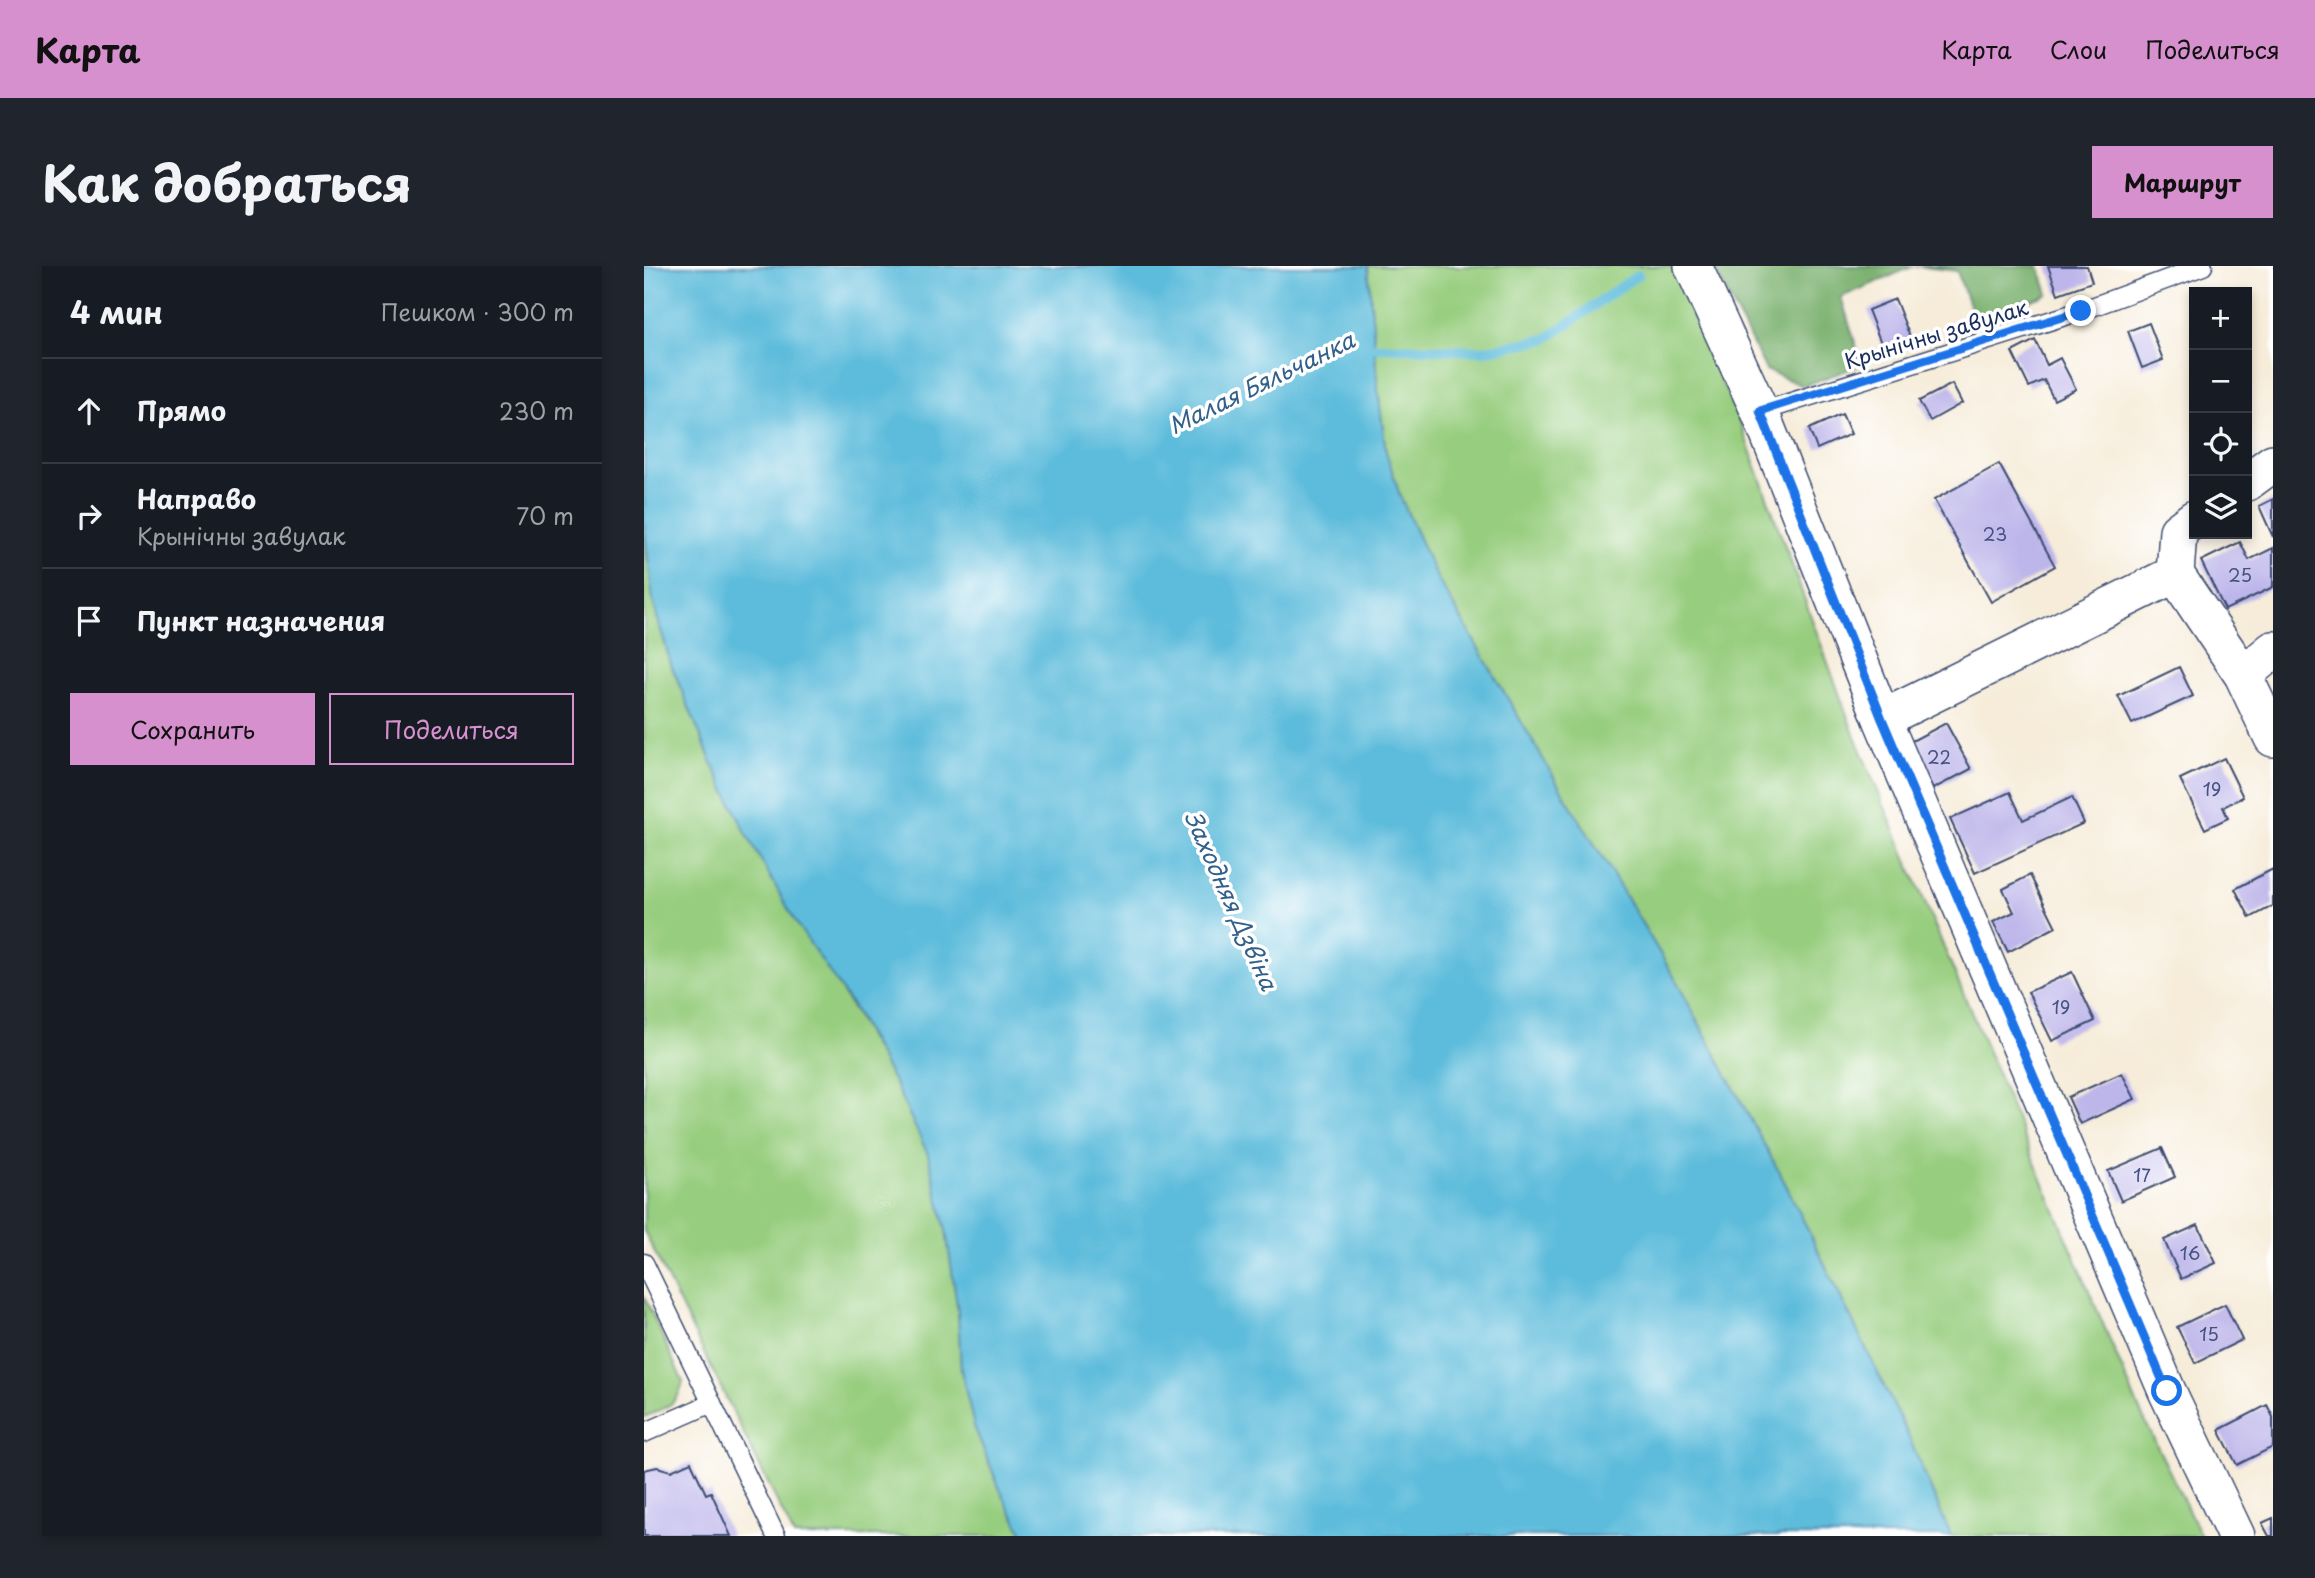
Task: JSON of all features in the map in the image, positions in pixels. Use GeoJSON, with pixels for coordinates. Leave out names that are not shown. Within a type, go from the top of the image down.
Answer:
{"type":"FeatureCollection","features":[{"type":"Feature","properties":{"kind":"street"},"geometry":{"type":"LineString","coordinates":[[1693,266],[1760,411],[1882,719],[2167,1391],[2236,1536]]}},
{"type":"Feature","properties":{"kind":"street"},"geometry":{"type":"LineString","coordinates":[[2252,478],[2273,463]]}},
{"type":"Feature","properties":{"kind":"street"},"geometry":{"type":"LineString","coordinates":[[2189,523],[2178,531],[2175,574],[2243,675],[2273,738]]}},
{"type":"Feature","properties":{"kind":"street"},"geometry":{"type":"LineString","coordinates":[[1882,719],[2175,574]]}},
{"type":"Feature","properties":{"kind":"street"},"geometry":{"type":"LineString","coordinates":[[2243,675],[2273,650]]}},
{"type":"Feature","properties":{"kind":"lane","name":"Крынічны завулак"},"geometry":{"type":"LineString","coordinates":[[1760,411],[2081,311],[2203,266]]}},
{"type":"Feature","properties":{"kind":"lane"},"geometry":{"type":"LineString","coordinates":[[644,1262],[776,1536]]}},
{"type":"Feature","properties":{"kind":"lane"},"geometry":{"type":"LineString","coordinates":[[644,1433],[712,1403]]}},
{"type":"Feature","properties":{"kind":"green space"},"geometry":{"type":"Polygon","coordinates":[[[1368,266],[1671,266],[1740,423],[1855,737],[2139,1409],[2201,1536],[1951,1536],[1907,1433],[1786,1185],[1673,975],[1435,574],[1400,496],[1386,452],[1368,266]]]}},
{"type":"Feature","properties":{"kind":"green space"},"geometry":{"type":"Polygon","coordinates":[[[1713,266],[1914,266],[1841,297],[1862,365],[1803,386],[1766,370],[1713,266]]]}},
{"type":"Feature","properties":{"kind":"green space"},"geometry":{"type":"Polygon","coordinates":[[[1915,266],[2039,266],[2048,294],[1975,322],[1957,271],[1915,266]]]}},
{"type":"Feature","properties":{"kind":"green space"},"geometry":{"type":"Polygon","coordinates":[[[644,523],[653,601],[660,627],[672,667],[713,765],[894,1082],[928,1154],[946,1231],[958,1311],[961,1370],[974,1426],[1001,1492],[1024,1536],[794,1536],[644,1231],[644,523]]]}},
{"type":"Feature","properties":{"kind":"green space"},"geometry":{"type":"Polygon","coordinates":[[[644,1296],[683,1382],[674,1401],[644,1417],[644,1296]]]}},
{"type":"Feature","properties":{"kind":"water","name":"Заходняя Дзвіна"},"geometry":{"type":"Polygon","coordinates":[[[644,266],[1368,266],[1386,452],[1400,496],[1435,574],[1673,975],[1786,1185],[1907,1433],[1951,1536],[1024,1536],[1001,1492],[974,1426],[961,1370],[958,1311],[946,1231],[928,1154],[894,1082],[851,1004],[796,923],[747,835],[713,765],[672,667],[660,627],[653,601],[644,523],[644,266]]]}},
{"type":"Feature","properties":{"kind":"building"},"geometry":{"type":"Polygon","coordinates":[[[2048,266],[2087,266],[2092,282],[2058,294],[2048,266]]]}},
{"type":"Feature","properties":{"kind":"building"},"geometry":{"type":"Polygon","coordinates":[[[1895,299],[1912,342],[1885,353],[1868,310],[1895,299]]]}},
{"type":"Feature","properties":{"kind":"building"},"geometry":{"type":"Polygon","coordinates":[[[2149,323],[2163,360],[2142,368],[2128,331],[2149,323]]]}},
{"type":"Feature","properties":{"kind":"building"},"geometry":{"type":"Polygon","coordinates":[[[2035,340],[2047,365],[2060,358],[2076,389],[2054,400],[2044,380],[2029,387],[2012,352],[2035,340]]]}},
{"type":"Feature","properties":{"kind":"building"},"geometry":{"type":"Polygon","coordinates":[[[1952,384],[1962,403],[1930,421],[1919,401],[1952,384]]]}},
{"type":"Feature","properties":{"kind":"building"},"geometry":{"type":"Polygon","coordinates":[[[1842,414],[1851,434],[1817,449],[1809,429],[1842,414]]]}},
{"type":"Feature","properties":{"kind":"building"},"geometry":{"type":"Polygon","coordinates":[[[1999,464],[2055,566],[1991,602],[1934,500],[1999,464]]]}},
{"type":"Feature","properties":{"kind":"building"},"geometry":{"type":"Polygon","coordinates":[[[2273,499],[2273,537],[2259,506],[2273,499]]]}},
{"type":"Feature","properties":{"kind":"building"},"geometry":{"type":"Polygon","coordinates":[[[2240,542],[2249,560],[2273,548],[2273,587],[2225,610],[2201,561],[2240,542]]]}},
{"type":"Feature","properties":{"kind":"building"},"geometry":{"type":"Polygon","coordinates":[[[2179,667],[2193,696],[2132,724],[2118,696],[2179,667]]]}},
{"type":"Feature","properties":{"kind":"building"},"geometry":{"type":"Polygon","coordinates":[[[1946,723],[1971,769],[1933,789],[1908,743],[1946,723]]]}},
{"type":"Feature","properties":{"kind":"building"},"geometry":{"type":"Polygon","coordinates":[[[2224,758],[2243,797],[2223,807],[2228,818],[2205,829],[2180,779],[2224,758]]]}},
{"type":"Feature","properties":{"kind":"building"},"geometry":{"type":"Polygon","coordinates":[[[2010,792],[2023,820],[2072,797],[2084,823],[1975,873],[1950,819],[2010,792]]]}},
{"type":"Feature","properties":{"kind":"building"},"geometry":{"type":"Polygon","coordinates":[[[2273,869],[2273,906],[2250,918],[2235,889],[2273,869]]]}},
{"type":"Feature","properties":{"kind":"building"},"geometry":{"type":"Polygon","coordinates":[[[2030,875],[2056,927],[2008,952],[1993,922],[2014,912],[2003,889],[2030,875]]]}},
{"type":"Feature","properties":{"kind":"building"},"geometry":{"type":"Polygon","coordinates":[[[2072,972],[2095,1021],[2052,1041],[2028,992],[2072,972]]]}},
{"type":"Feature","properties":{"kind":"building"},"geometry":{"type":"Polygon","coordinates":[[[2122,1073],[2135,1099],[2080,1124],[2068,1097],[2122,1073]]]}},
{"type":"Feature","properties":{"kind":"building"},"geometry":{"type":"Polygon","coordinates":[[[2162,1148],[2175,1177],[2121,1201],[2108,1171],[2162,1148]]]}},
{"type":"Feature","properties":{"kind":"building"},"geometry":{"type":"Polygon","coordinates":[[[2198,1225],[2216,1263],[2181,1279],[2164,1240],[2198,1225]]]}},
{"type":"Feature","properties":{"kind":"building"},"geometry":{"type":"Polygon","coordinates":[[[2225,1304],[2242,1340],[2195,1363],[2177,1327],[2225,1304]]]}},
{"type":"Feature","properties":{"kind":"building"},"geometry":{"type":"Polygon","coordinates":[[[2267,1405],[2273,1417],[2273,1447],[2237,1465],[2219,1430],[2267,1405]]]}},
{"type":"Feature","properties":{"kind":"building"},"geometry":{"type":"Polygon","coordinates":[[[691,1462],[706,1494],[711,1492],[731,1536],[644,1536],[644,1470],[657,1467],[671,1471],[691,1462]]]}},
{"type":"Feature","properties":{"kind":"building"},"geometry":{"type":"Polygon","coordinates":[[[2273,1518],[2273,1536],[2269,1536],[2262,1523],[2273,1518]]]}},
{"type":"Feature","properties":{"kind":"waterway","name":"Малая Бяльчанка"},"geometry":{"type":"LineString","coordinates":[[1364,352],[1375,347],[1482,351],[1546,339],[1638,275]]}},
{"type":"Feature","properties":{"kind":"route"},"geometry":{"type":"LineString","coordinates":[[2081,311],[1760,411],[1882,719],[2167,1391]]}}]}
